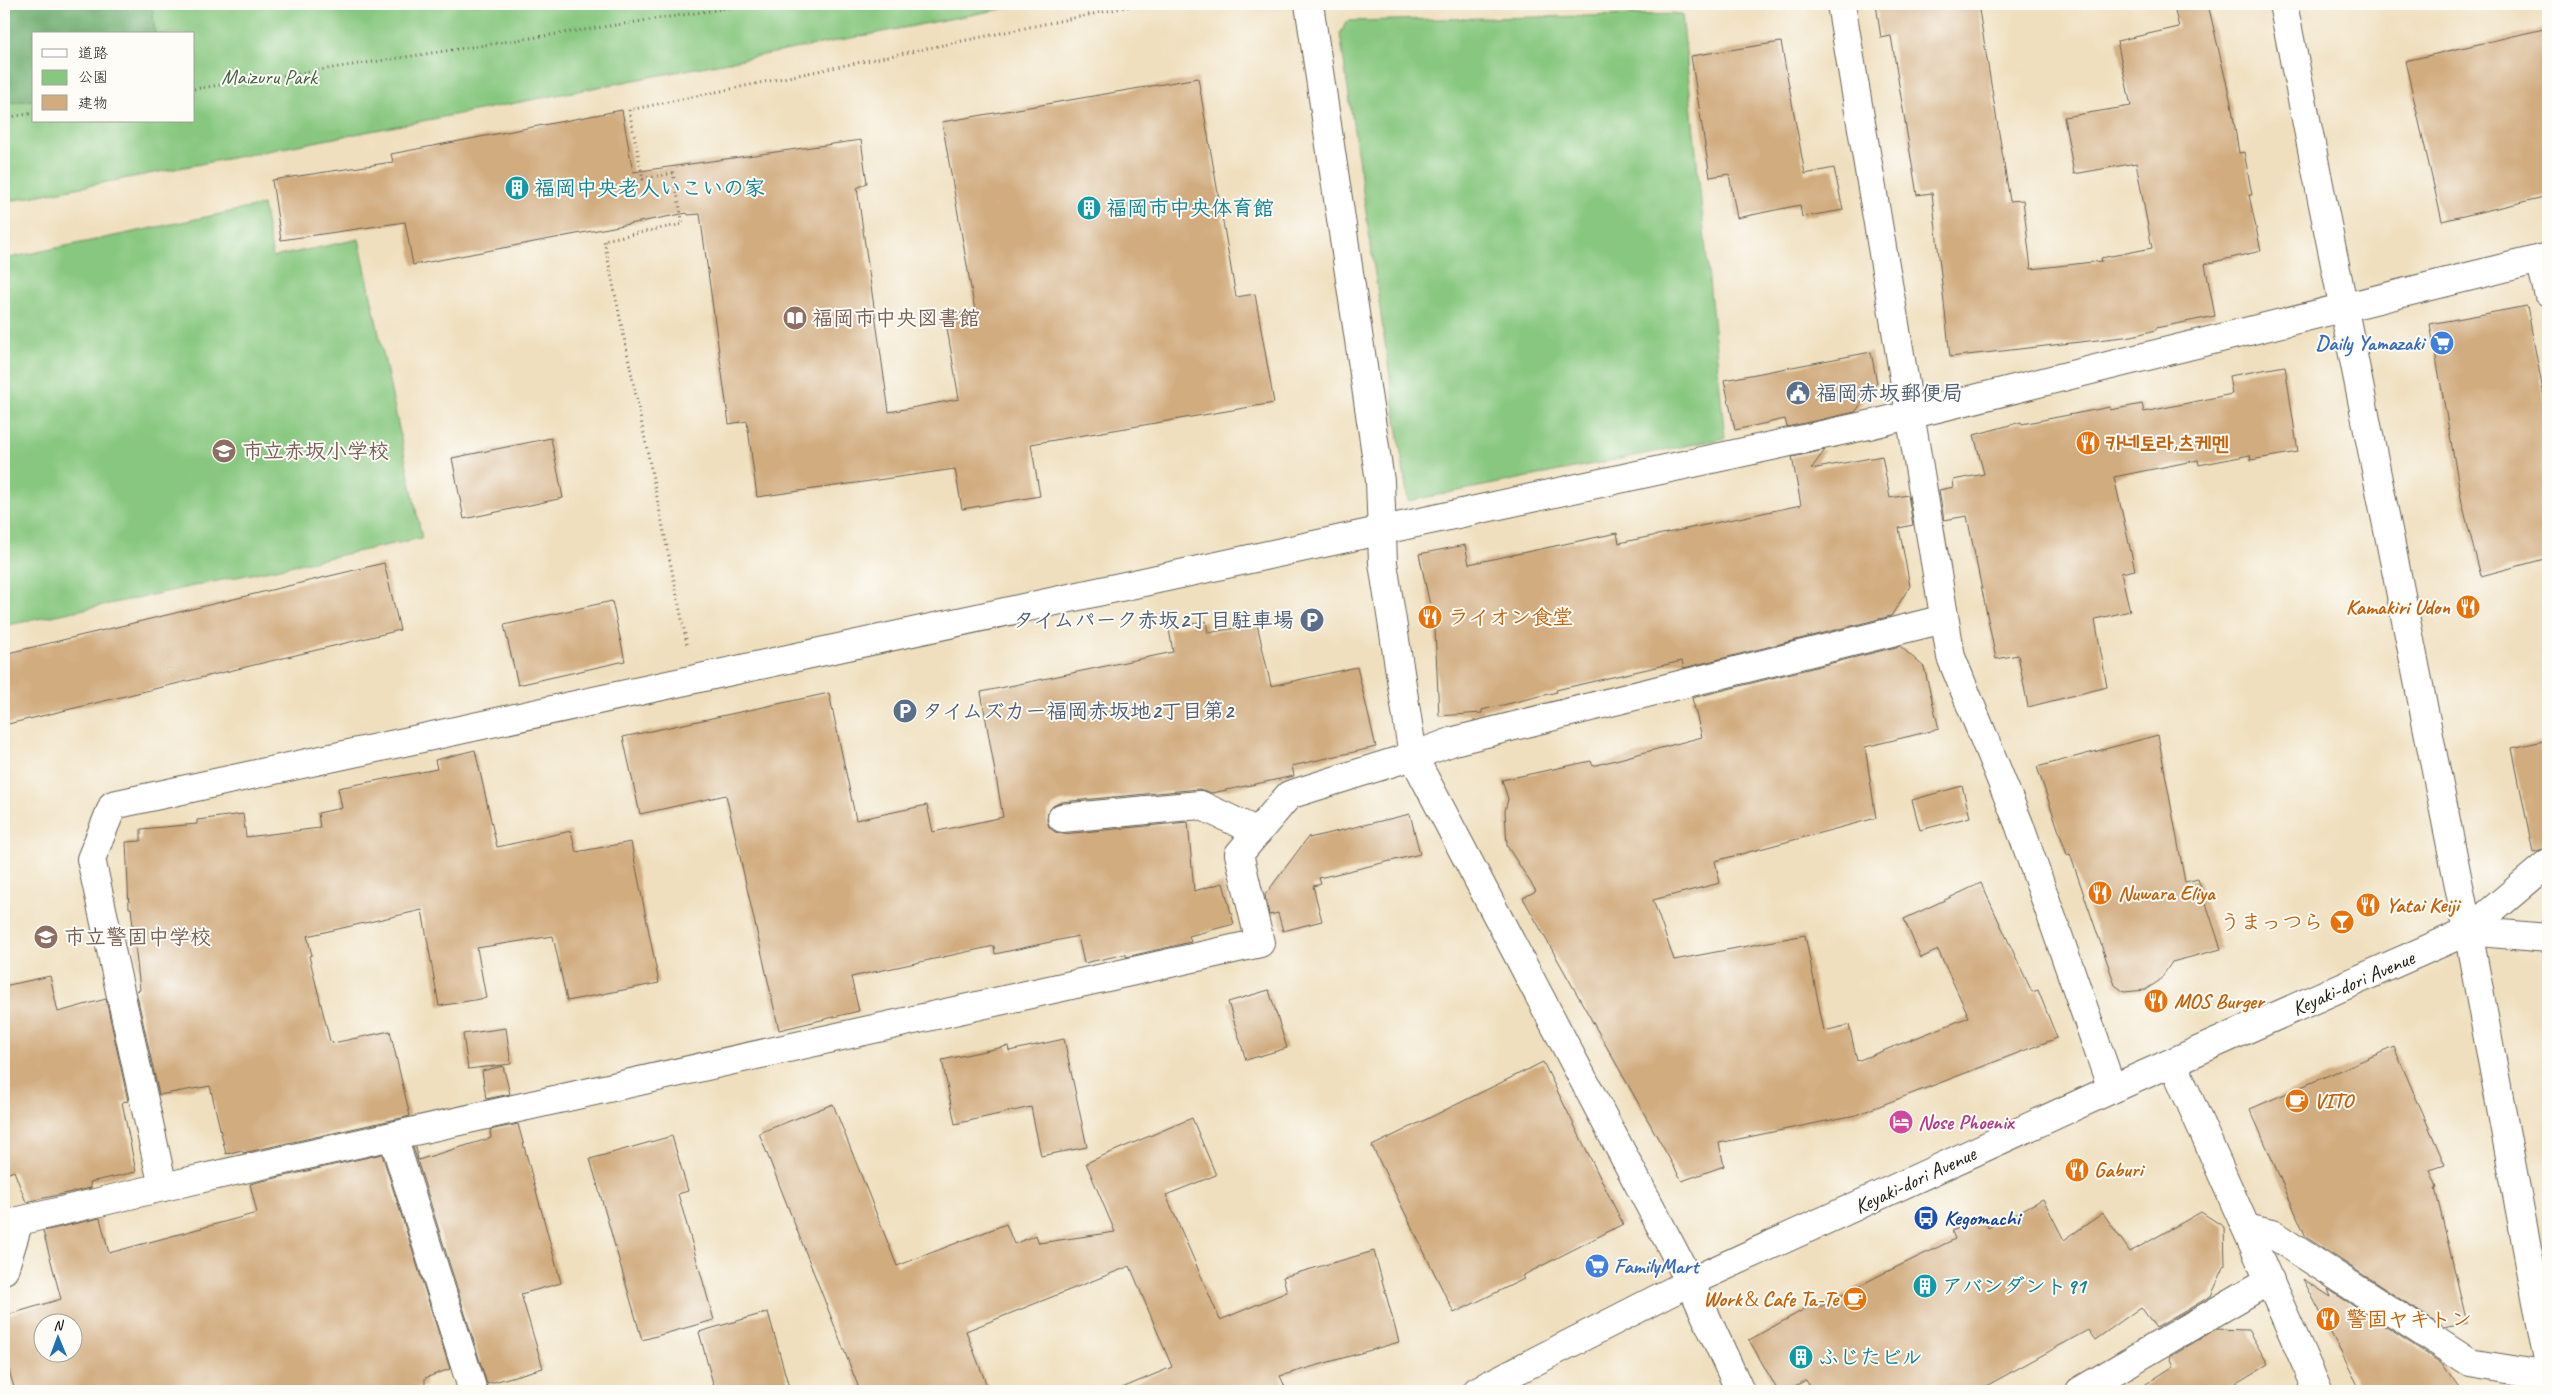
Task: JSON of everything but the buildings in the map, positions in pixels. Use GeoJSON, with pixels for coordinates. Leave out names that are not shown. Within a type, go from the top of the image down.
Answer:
{"type":"FeatureCollection","features":[{"type":"Feature","properties":{"kind":"main road"},"geometry":{"type":"LineString","coordinates":[[1309,4],[1380,481],[1382,563],[1413,756],[1690,1282],[1740,1391]]}},
{"type":"Feature","properties":{"kind":"main road"},"geometry":{"type":"LineString","coordinates":[[1841,4],[1951,657],[2019,824],[2112,1089]]}},
{"type":"Feature","properties":{"kind":"main road"},"geometry":{"type":"LineString","coordinates":[[2283,4],[2468,931],[2548,1360]]}},
{"type":"Feature","properties":{"kind":"main road"},"geometry":{"type":"LineString","coordinates":[[163,1187],[92,859],[113,805],[1911,415],[2544,258],[2548,292]]}},
{"type":"Feature","properties":{"kind":"main road"},"geometry":{"type":"LineString","coordinates":[[4,1270],[19,1222],[163,1187],[1260,944],[1240,854],[1289,795],[1413,756],[1454,740],[1944,618]]}},
{"type":"Feature","properties":{"kind":"main road"},"geometry":{"type":"LineString","coordinates":[[1062,818],[1200,805],[1258,832]]}},
{"type":"Feature","properties":{"kind":"main road"},"geometry":{"type":"LineString","coordinates":[[2468,931],[2548,863]]}},
{"type":"Feature","properties":{"kind":"main road"},"geometry":{"type":"LineString","coordinates":[[2468,931],[2548,938]]}},
{"type":"Feature","properties":{"kind":"main road","name":"Keyaki-dori Avenue"},"geometry":{"type":"LineString","coordinates":[[1478,1391],[1690,1282],[2112,1089],[2468,931]]}},
{"type":"Feature","properties":{"kind":"main road"},"geometry":{"type":"LineString","coordinates":[[2173,1063],[2318,1391]]}},
{"type":"Feature","properties":{"kind":"main road"},"geometry":{"type":"LineString","coordinates":[[393,1137],[473,1391]]}},
{"type":"Feature","properties":{"kind":"main road"},"geometry":{"type":"LineString","coordinates":[[2247,1228],[2272,1234],[2470,1363],[2548,1377]]}},
{"type":"Feature","properties":{"kind":"main road"},"geometry":{"type":"LineString","coordinates":[[2080,1391],[2270,1280]]}},
{"type":"Feature","properties":{"kind":"main road"},"geometry":{"type":"LineString","coordinates":[[2530,1391],[2548,1377]]}},
{"type":"Feature","properties":{"kind":"path"},"geometry":{"type":"LineString","coordinates":[[195,89],[755,4]]}},
{"type":"Feature","properties":{"kind":"path"},"geometry":{"type":"LineString","coordinates":[[688,647],[604,240],[683,224],[673,173],[643,179],[629,110],[1141,4]]}},
{"type":"Feature","properties":{"kind":"path"},"geometry":{"type":"LineString","coordinates":[[4,118],[32,113]]}},
{"type":"Feature","properties":{"kind":"green space","name":"Maizuru Park"},"geometry":{"type":"Polygon","coordinates":[[[4,4],[1027,4],[4,202],[4,4]]]}},
{"type":"Feature","properties":{"kind":"green space"},"geometry":{"type":"Polygon","coordinates":[[[4,4],[152,4],[155,32],[32,32],[32,100],[4,104],[4,4]]]}},
{"type":"Feature","properties":{"kind":"green space"},"geometry":{"type":"Polygon","coordinates":[[[1682,14],[1725,438],[1408,501],[1340,34],[1347,21],[1682,14]]]}},
{"type":"Feature","properties":{"kind":"green space"},"geometry":{"type":"Polygon","coordinates":[[[263,205],[273,257],[359,239],[422,538],[4,626],[4,259],[263,205]]]}},
{"type":"Feature","properties":{"kind":"place","name":"福岡中央老人いこいの家"},"geometry":{"type":"Point","coordinates":[517,188]}},
{"type":"Feature","properties":{"kind":"place","name":"福岡市中央体育館"},"geometry":{"type":"Point","coordinates":[1089,208]}},
{"type":"Feature","properties":{"kind":"place","name":"福岡市中央図書館"},"geometry":{"type":"Point","coordinates":[795,318]}},
{"type":"Feature","properties":{"kind":"place","name":"Daily Yamazaki"},"geometry":{"type":"Point","coordinates":[2442,343]}},
{"type":"Feature","properties":{"kind":"place","name":"福岡赤坂郵便局"},"geometry":{"type":"Point","coordinates":[1798,393]}},
{"type":"Feature","properties":{"kind":"place","name":"카네토라,츠케멘"},"geometry":{"type":"Point","coordinates":[2088,443]}},
{"type":"Feature","properties":{"kind":"place","name":"市立赤坂小学校"},"geometry":{"type":"Point","coordinates":[224,451]}},
{"type":"Feature","properties":{"kind":"place","name":"Kamakiri Udon"},"geometry":{"type":"Point","coordinates":[2468,607]}},
{"type":"Feature","properties":{"kind":"place","name":"ライオン食堂"},"geometry":{"type":"Point","coordinates":[1430,617]}},
{"type":"Feature","properties":{"kind":"place","name":"タイムパーク赤坂2丁目駐車場"},"geometry":{"type":"Point","coordinates":[1312,620]}},
{"type":"Feature","properties":{"kind":"place","name":"タイムズカー福岡赤坂地2丁目第2"},"geometry":{"type":"Point","coordinates":[905,711]}},
{"type":"Feature","properties":{"kind":"place","name":"Nuwara Eliya"},"geometry":{"type":"Point","coordinates":[2100,893]}},
{"type":"Feature","properties":{"kind":"place","name":"Yatai Keiji"},"geometry":{"type":"Point","coordinates":[2368,905]}},
{"type":"Feature","properties":{"kind":"place","name":"うまっつら"},"geometry":{"type":"Point","coordinates":[2342,922]}},
{"type":"Feature","properties":{"kind":"place","name":"市立警固中学校"},"geometry":{"type":"Point","coordinates":[46,937]}},
{"type":"Feature","properties":{"kind":"place","name":"MOS Burger"},"geometry":{"type":"Point","coordinates":[2156,1001]}},
{"type":"Feature","properties":{"kind":"place","name":"VITO"},"geometry":{"type":"Point","coordinates":[2297,1101]}},
{"type":"Feature","properties":{"kind":"place","name":"Nose Phoenix"},"geometry":{"type":"Point","coordinates":[1901,1122]}},
{"type":"Feature","properties":{"kind":"place","name":"Gaburi"},"geometry":{"type":"Point","coordinates":[2077,1170]}},
{"type":"Feature","properties":{"kind":"place","name":"Kegomachi"},"geometry":{"type":"Point","coordinates":[1926,1218]}},
{"type":"Feature","properties":{"kind":"place","name":"FamilyMart"},"geometry":{"type":"Point","coordinates":[1597,1266]}},
{"type":"Feature","properties":{"kind":"place","name":"アバンダント91"},"geometry":{"type":"Point","coordinates":[1925,1286]}},
{"type":"Feature","properties":{"kind":"place","name":"Work＆Cafe Ta-Te"},"geometry":{"type":"Point","coordinates":[1855,1299]}},
{"type":"Feature","properties":{"kind":"place","name":"警固ヤキトン"},"geometry":{"type":"Point","coordinates":[2328,1319]}},
{"type":"Feature","properties":{"kind":"place","name":"ふじたビル"},"geometry":{"type":"Point","coordinates":[1801,1357]}}]}
